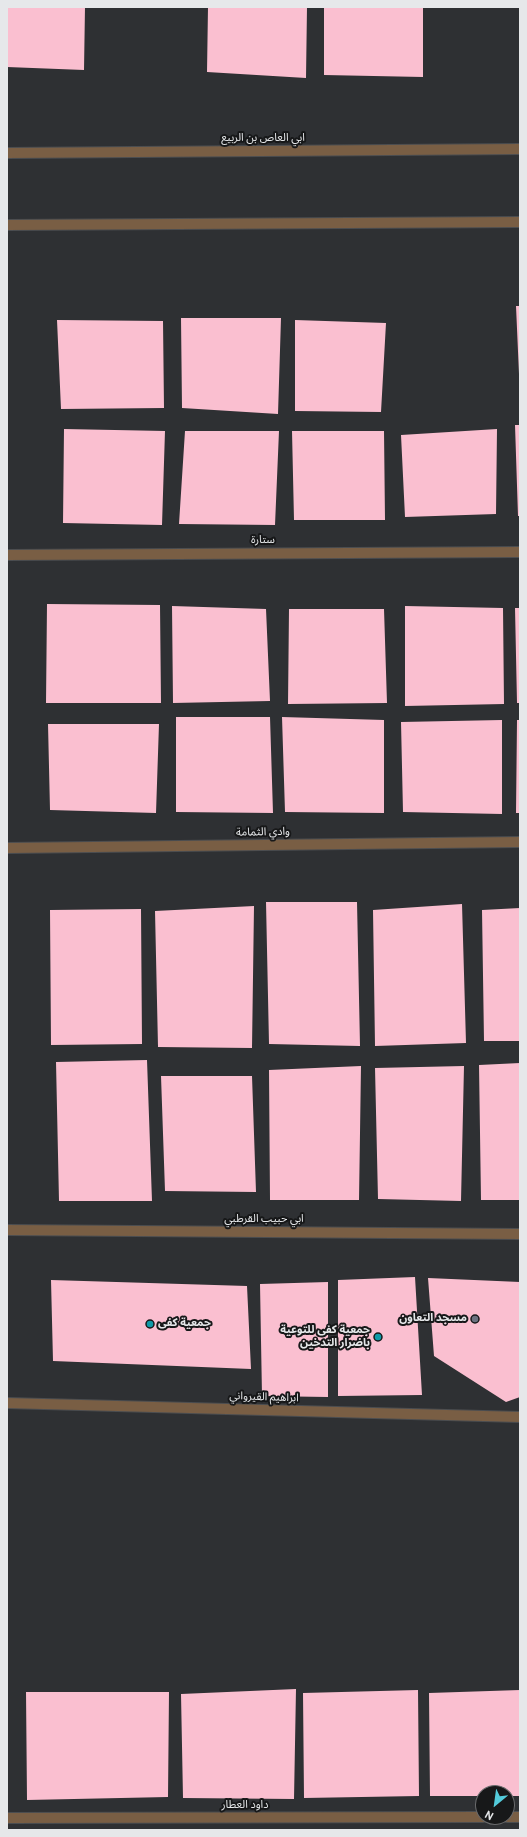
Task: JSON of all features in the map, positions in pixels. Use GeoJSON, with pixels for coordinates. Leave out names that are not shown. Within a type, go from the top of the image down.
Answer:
{"type":"FeatureCollection","features":[{"type":"Feature","properties":{"kind":"street","name":"ابي العاص بن الربيع"},"geometry":{"type":"LineString","coordinates":[[7,153],[520,148]]}},
{"type":"Feature","properties":{"kind":"street"},"geometry":{"type":"LineString","coordinates":[[7,225],[520,222]]}},
{"type":"Feature","properties":{"kind":"street","name":"ستارة"},"geometry":{"type":"LineString","coordinates":[[7,555],[520,552]]}},
{"type":"Feature","properties":{"kind":"street","name":"وادي الثمامة"},"geometry":{"type":"LineString","coordinates":[[7,848],[520,842]]}},
{"type":"Feature","properties":{"kind":"street","name":"ابي حبيب القرطبي"},"geometry":{"type":"LineString","coordinates":[[7,1230],[520,1234]]}},
{"type":"Feature","properties":{"kind":"street","name":"ابراهيم القيرواني"},"geometry":{"type":"LineString","coordinates":[[7,1402],[520,1417]]}},
{"type":"Feature","properties":{"kind":"street","name":"داود العطار"},"geometry":{"type":"LineString","coordinates":[[7,1818],[475,1817]]}},
{"type":"Feature","properties":{"kind":"building"},"geometry":{"type":"Polygon","coordinates":[[[7,7],[85,7],[84,70],[7,67],[7,7]]]}},
{"type":"Feature","properties":{"kind":"building"},"geometry":{"type":"Polygon","coordinates":[[[208,7],[307,7],[306,78],[207,72],[208,7]]]}},
{"type":"Feature","properties":{"kind":"building"},"geometry":{"type":"Polygon","coordinates":[[[324,7],[423,7],[423,77],[324,75],[324,7]]]}},
{"type":"Feature","properties":{"kind":"building"},"geometry":{"type":"Polygon","coordinates":[[[516,306],[520,306],[519,374],[516,306]]]}},
{"type":"Feature","properties":{"kind":"building"},"geometry":{"type":"Polygon","coordinates":[[[181,318],[281,318],[278,414],[182,408],[181,318]]]}},
{"type":"Feature","properties":{"kind":"building"},"geometry":{"type":"Polygon","coordinates":[[[57,320],[163,321],[164,408],[61,409],[57,320]]]}},
{"type":"Feature","properties":{"kind":"building"},"geometry":{"type":"Polygon","coordinates":[[[295,320],[386,323],[381,412],[295,411],[295,320]]]}},
{"type":"Feature","properties":{"kind":"building"},"geometry":{"type":"Polygon","coordinates":[[[515,425],[520,425],[520,516],[518,516],[515,425]]]}},
{"type":"Feature","properties":{"kind":"building"},"geometry":{"type":"Polygon","coordinates":[[[64,429],[165,431],[162,525],[63,523],[64,429]]]}},
{"type":"Feature","properties":{"kind":"building"},"geometry":{"type":"Polygon","coordinates":[[[497,429],[496,514],[405,517],[401,435],[497,429]]]}},
{"type":"Feature","properties":{"kind":"building"},"geometry":{"type":"Polygon","coordinates":[[[185,431],[279,431],[275,525],[179,524],[185,431]]]}},
{"type":"Feature","properties":{"kind":"building"},"geometry":{"type":"Polygon","coordinates":[[[292,431],[384,431],[385,520],[294,520],[292,431]]]}},
{"type":"Feature","properties":{"kind":"building"},"geometry":{"type":"Polygon","coordinates":[[[47,604],[160,605],[161,703],[46,703],[47,604]]]}},
{"type":"Feature","properties":{"kind":"building"},"geometry":{"type":"Polygon","coordinates":[[[172,606],[266,609],[270,701],[173,703],[172,606]]]}},
{"type":"Feature","properties":{"kind":"building"},"geometry":{"type":"Polygon","coordinates":[[[405,606],[503,608],[504,704],[405,706],[405,606]]]}},
{"type":"Feature","properties":{"kind":"building"},"geometry":{"type":"Polygon","coordinates":[[[515,608],[520,608],[520,703],[517,703],[515,608]]]}},
{"type":"Feature","properties":{"kind":"building"},"geometry":{"type":"Polygon","coordinates":[[[289,609],[384,609],[387,703],[288,704],[289,609]]]}},
{"type":"Feature","properties":{"kind":"building"},"geometry":{"type":"Polygon","coordinates":[[[176,717],[270,717],[273,813],[176,812],[176,717]]]}},
{"type":"Feature","properties":{"kind":"building"},"geometry":{"type":"Polygon","coordinates":[[[282,717],[384,720],[384,813],[285,812],[282,717]]]}},
{"type":"Feature","properties":{"kind":"building"},"geometry":{"type":"Polygon","coordinates":[[[502,720],[502,814],[403,812],[401,722],[502,720]]]}},
{"type":"Feature","properties":{"kind":"building"},"geometry":{"type":"Polygon","coordinates":[[[517,720],[520,720],[520,813],[516,813],[517,720]]]}},
{"type":"Feature","properties":{"kind":"building"},"geometry":{"type":"Polygon","coordinates":[[[48,724],[159,724],[156,813],[50,810],[48,724]]]}},
{"type":"Feature","properties":{"kind":"building"},"geometry":{"type":"Polygon","coordinates":[[[266,902],[357,902],[360,1046],[269,1044],[266,902]]]}},
{"type":"Feature","properties":{"kind":"building"},"geometry":{"type":"Polygon","coordinates":[[[462,904],[466,1043],[375,1046],[373,910],[462,904]]]}},
{"type":"Feature","properties":{"kind":"building"},"geometry":{"type":"Polygon","coordinates":[[[254,906],[252,1048],[158,1047],[155,911],[254,906]]]}},
{"type":"Feature","properties":{"kind":"building"},"geometry":{"type":"Polygon","coordinates":[[[520,908],[520,1041],[484,1041],[482,910],[520,908]]]}},
{"type":"Feature","properties":{"kind":"building"},"geometry":{"type":"Polygon","coordinates":[[[141,909],[142,1044],[51,1045],[50,910],[141,909]]]}},
{"type":"Feature","properties":{"kind":"building"},"geometry":{"type":"Polygon","coordinates":[[[147,1060],[152,1201],[59,1201],[56,1062],[147,1060]]]}},
{"type":"Feature","properties":{"kind":"building"},"geometry":{"type":"Polygon","coordinates":[[[520,1063],[520,1200],[481,1200],[479,1065],[520,1063]]]}},
{"type":"Feature","properties":{"kind":"building"},"geometry":{"type":"Polygon","coordinates":[[[361,1066],[359,1200],[270,1200],[269,1070],[361,1066]]]}},
{"type":"Feature","properties":{"kind":"building"},"geometry":{"type":"Polygon","coordinates":[[[464,1066],[461,1201],[378,1199],[375,1068],[464,1066]]]}},
{"type":"Feature","properties":{"kind":"building"},"geometry":{"type":"Polygon","coordinates":[[[161,1076],[252,1076],[256,1192],[165,1191],[161,1076]]]}},
{"type":"Feature","properties":{"kind":"building","name":"جمعية كفى للتوعية باضرار التدخين"},"geometry":{"type":"Polygon","coordinates":[[[415,1277],[422,1395],[338,1396],[338,1280],[415,1277]]]}},
{"type":"Feature","properties":{"kind":"building","name":"مسجد التعاون"},"geometry":{"type":"Polygon","coordinates":[[[428,1278],[520,1282],[520,1397],[506,1402],[434,1356],[428,1278]]]}},
{"type":"Feature","properties":{"kind":"building","name":"جمعية كفى"},"geometry":{"type":"Polygon","coordinates":[[[51,1280],[247,1286],[251,1369],[53,1361],[51,1280]]]}},
{"type":"Feature","properties":{"kind":"building"},"geometry":{"type":"Polygon","coordinates":[[[328,1282],[328,1397],[262,1396],[260,1284],[328,1282]]]}},
{"type":"Feature","properties":{"kind":"building"},"geometry":{"type":"Polygon","coordinates":[[[296,1689],[294,1799],[183,1798],[181,1694],[296,1689]]]}},
{"type":"Feature","properties":{"kind":"building"},"geometry":{"type":"Polygon","coordinates":[[[418,1690],[419,1796],[304,1798],[303,1693],[418,1690]]]}},
{"type":"Feature","properties":{"kind":"building"},"geometry":{"type":"Polygon","coordinates":[[[520,1690],[520,1796],[515,1796],[515,1785],[475,1785],[475,1796],[430,1796],[429,1693],[520,1690]]]}},
{"type":"Feature","properties":{"kind":"building"},"geometry":{"type":"Polygon","coordinates":[[[26,1692],[169,1692],[168,1797],[27,1800],[26,1692]]]}},
{"type":"Feature","properties":{"kind":"place","name":"مسجد التعاون"},"geometry":{"type":"Point","coordinates":[475,1319]}},
{"type":"Feature","properties":{"kind":"place","name":"جمعية كفى"},"geometry":{"type":"Point","coordinates":[150,1324]}},
{"type":"Feature","properties":{"kind":"place","name":"جمعية كفى للتوعية باضرار التدخين"},"geometry":{"type":"Point","coordinates":[378,1337]}}]}
